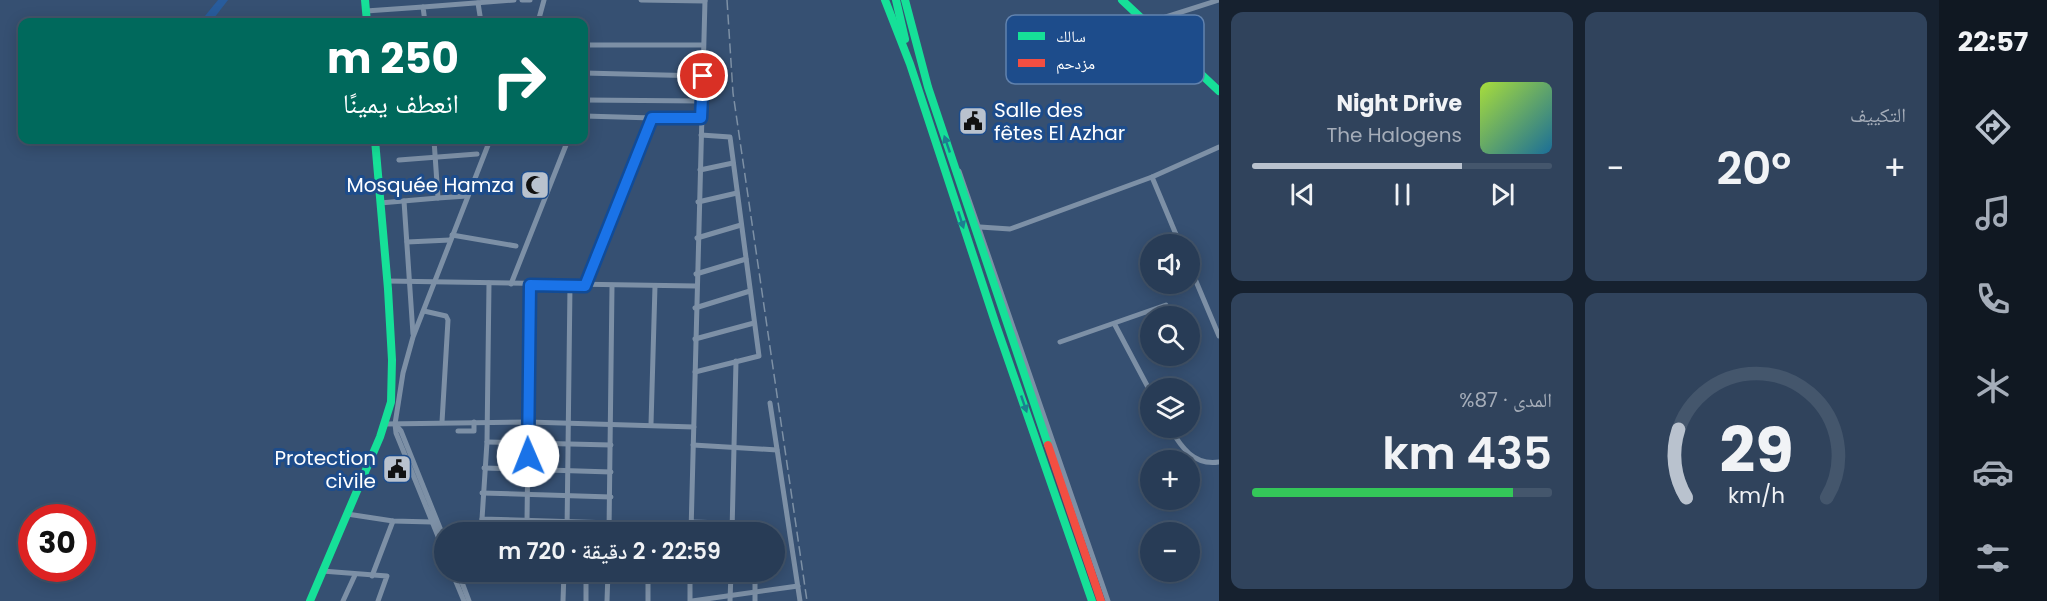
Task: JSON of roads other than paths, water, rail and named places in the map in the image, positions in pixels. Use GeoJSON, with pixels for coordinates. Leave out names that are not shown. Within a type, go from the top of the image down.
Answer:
{"type":"FeatureCollection","features":[{"type":"Feature","properties":{"kind":"main road"},"geometry":{"type":"LineString","coordinates":[[365,0],[367,18]]}},
{"type":"Feature","properties":{"kind":"main road"},"geometry":{"type":"LineString","coordinates":[[885,0],[910,64],[992,314],[1092,601]]}},
{"type":"Feature","properties":{"kind":"main road"},"geometry":{"type":"LineString","coordinates":[[896,0],[910,64]]}},
{"type":"Feature","properties":{"kind":"main road"},"geometry":{"type":"LineString","coordinates":[[907,0],[911,24],[953,162],[1101,601]]}},
{"type":"Feature","properties":{"kind":"main road"},"geometry":{"type":"LineString","coordinates":[[1122,0],[1138,15]]}},
{"type":"Feature","properties":{"kind":"main road"},"geometry":{"type":"LineString","coordinates":[[1204,77],[1219,91]]}},
{"type":"Feature","properties":{"kind":"main road"},"geometry":{"type":"LineString","coordinates":[[310,601],[385,424],[392,391],[387,281],[375,144]]}},
{"type":"Feature","properties":{"kind":"street"},"geometry":{"type":"LineString","coordinates":[[366,11],[514,0]]}},
{"type":"Feature","properties":{"kind":"street"},"geometry":{"type":"LineString","coordinates":[[522,0],[530,0]]}},
{"type":"Feature","properties":{"kind":"street"},"geometry":{"type":"LineString","coordinates":[[539,18],[544,0]]}},
{"type":"Feature","properties":{"kind":"street"},"geometry":{"type":"LineString","coordinates":[[641,0],[705,1],[695,308],[692,522]]}},
{"type":"Feature","properties":{"kind":"street"},"geometry":{"type":"LineString","coordinates":[[1172,15],[1219,0]]}},
{"type":"Feature","properties":{"kind":"street"},"geometry":{"type":"LineString","coordinates":[[478,3],[480,18]]}},
{"type":"Feature","properties":{"kind":"street"},"geometry":{"type":"LineString","coordinates":[[423,7],[424,18]]}},
{"type":"Feature","properties":{"kind":"street"},"geometry":{"type":"LineString","coordinates":[[588,45],[703,45]]}},
{"type":"Feature","properties":{"kind":"street"},"geometry":{"type":"LineString","coordinates":[[588,73],[703,76]]}},
{"type":"Feature","properties":{"kind":"street"},"geometry":{"type":"LineString","coordinates":[[588,100],[701,101]]}},
{"type":"Feature","properties":{"kind":"street"},"geometry":{"type":"LineString","coordinates":[[588,116],[701,118]]}},
{"type":"Feature","properties":{"kind":"street"},"geometry":{"type":"LineString","coordinates":[[585,286],[652,118]]}},
{"type":"Feature","properties":{"kind":"street"},"geometry":{"type":"LineString","coordinates":[[694,372],[759,356],[730,137],[701,135]]}},
{"type":"Feature","properties":{"kind":"street"},"geometry":{"type":"LineString","coordinates":[[434,144],[438,198]]}},
{"type":"Feature","properties":{"kind":"street"},"geometry":{"type":"LineString","coordinates":[[434,527],[396,433],[395,423],[403,373],[413,337],[488,144]]}},
{"type":"Feature","properties":{"kind":"street"},"geometry":{"type":"LineString","coordinates":[[511,284],[566,144]]}},
{"type":"Feature","properties":{"kind":"street"},"geometry":{"type":"LineString","coordinates":[[980,227],[1010,229],[1152,177],[1219,147]]}},
{"type":"Feature","properties":{"kind":"street"},"geometry":{"type":"LineString","coordinates":[[399,160],[477,154]]}},
{"type":"Feature","properties":{"kind":"street"},"geometry":{"type":"LineString","coordinates":[[953,162],[964,179],[1108,601]]}},
{"type":"Feature","properties":{"kind":"street"},"geometry":{"type":"LineString","coordinates":[[700,170],[733,163]]}},
{"type":"Feature","properties":{"kind":"street"},"geometry":{"type":"LineString","coordinates":[[1152,177],[1176,234]]}},
{"type":"Feature","properties":{"kind":"street"},"geometry":{"type":"LineString","coordinates":[[698,202],[737,193]]}},
{"type":"Feature","properties":{"kind":"street"},"geometry":{"type":"LineString","coordinates":[[380,203],[467,196]]}},
{"type":"Feature","properties":{"kind":"street"},"geometry":{"type":"LineString","coordinates":[[404,201],[413,337]]}},
{"type":"Feature","properties":{"kind":"street"},"geometry":{"type":"LineString","coordinates":[[697,238],[741,225]]}},
{"type":"Feature","properties":{"kind":"street"},"geometry":{"type":"LineString","coordinates":[[407,242],[451,238],[516,246]]}},
{"type":"Feature","properties":{"kind":"street"},"geometry":{"type":"LineString","coordinates":[[696,274],[746,259]]}},
{"type":"Feature","properties":{"kind":"street"},"geometry":{"type":"LineString","coordinates":[[387,281],[696,286]]}},
{"type":"Feature","properties":{"kind":"street"},"geometry":{"type":"LineString","coordinates":[[489,283],[487,442],[482,519],[527,521],[610,522],[612,286]]}},
{"type":"Feature","properties":{"kind":"street"},"geometry":{"type":"LineString","coordinates":[[527,521],[530,285]]}},
{"type":"Feature","properties":{"kind":"street"},"geometry":{"type":"LineString","coordinates":[[567,521],[570,445],[570,285]]}},
{"type":"Feature","properties":{"kind":"street"},"geometry":{"type":"LineString","coordinates":[[651,424],[655,285]]}},
{"type":"Feature","properties":{"kind":"street"},"geometry":{"type":"LineString","coordinates":[[695,308],[750,291]]}},
{"type":"Feature","properties":{"kind":"street"},"geometry":{"type":"LineString","coordinates":[[1200,291],[1219,336]]}},
{"type":"Feature","properties":{"kind":"street"},"geometry":{"type":"LineString","coordinates":[[1060,342],[1115,325],[1166,305]]}},
{"type":"Feature","properties":{"kind":"street"},"geometry":{"type":"LineString","coordinates":[[424,311],[446,316],[448,320],[442,422]]}},
{"type":"Feature","properties":{"kind":"street"},"geometry":{"type":"LineString","coordinates":[[695,339],[754,323]]}},
{"type":"Feature","properties":{"kind":"street"},"geometry":{"type":"LineString","coordinates":[[1115,325],[1143,378]]}},
{"type":"Feature","properties":{"kind":"street"},"geometry":{"type":"LineString","coordinates":[[733,522],[736,361]]}},
{"type":"Feature","properties":{"kind":"street"},"geometry":{"type":"LineString","coordinates":[[770,403],[800,601]]}},
{"type":"Feature","properties":{"kind":"street"},"geometry":{"type":"LineString","coordinates":[[458,431],[474,431],[474,422]]}},
{"type":"Feature","properties":{"kind":"street"},"geometry":{"type":"LineString","coordinates":[[385,424],[528,422],[694,427]]}},
{"type":"Feature","properties":{"kind":"street"},"geometry":{"type":"LineString","coordinates":[[395,423],[401,431],[438,522]]}},
{"type":"Feature","properties":{"kind":"street"},"geometry":{"type":"LineString","coordinates":[[1178,438],[1191,456],[1202,462],[1219,462]]}},
{"type":"Feature","properties":{"kind":"street"},"geometry":{"type":"LineString","coordinates":[[487,442],[611,445]]}},
{"type":"Feature","properties":{"kind":"street"},"geometry":{"type":"LineString","coordinates":[[693,445],[777,450]]}},
{"type":"Feature","properties":{"kind":"street"},"geometry":{"type":"LineString","coordinates":[[484,468],[611,472]]}},
{"type":"Feature","properties":{"kind":"street"},"geometry":{"type":"LineString","coordinates":[[482,493],[611,496]]}},
{"type":"Feature","properties":{"kind":"street"},"geometry":{"type":"LineString","coordinates":[[347,514],[393,521],[432,522]]}},
{"type":"Feature","properties":{"kind":"street"},"geometry":{"type":"LineString","coordinates":[[372,576],[393,521]]}},
{"type":"Feature","properties":{"kind":"street"},"geometry":{"type":"LineString","coordinates":[[322,571],[387,576],[378,601]]}},
{"type":"Feature","properties":{"kind":"street"},"geometry":{"type":"LineString","coordinates":[[343,601],[355,575]]}},
{"type":"Feature","properties":{"kind":"street"},"geometry":{"type":"LineString","coordinates":[[459,582],[464,601]]}},
{"type":"Feature","properties":{"kind":"street"},"geometry":{"type":"LineString","coordinates":[[460,582],[469,601]]}},
{"type":"Feature","properties":{"kind":"street"},"geometry":{"type":"LineString","coordinates":[[563,601],[564,582]]}},
{"type":"Feature","properties":{"kind":"street"},"geometry":{"type":"LineString","coordinates":[[586,582],[586,601]]}},
{"type":"Feature","properties":{"kind":"street"},"geometry":{"type":"LineString","coordinates":[[607,601],[608,582]]}},
{"type":"Feature","properties":{"kind":"street"},"geometry":{"type":"LineString","coordinates":[[648,582],[648,601]]}},
{"type":"Feature","properties":{"kind":"street"},"geometry":{"type":"LineString","coordinates":[[690,582],[691,601],[730,598],[798,586]]}},
{"type":"Feature","properties":{"kind":"street"},"geometry":{"type":"LineString","coordinates":[[730,598],[731,582]]}},
{"type":"Feature","properties":{"kind":"street"},"geometry":{"type":"LineString","coordinates":[[754,582],[755,601]]}},
{"type":"Feature","properties":{"kind":"railway"},"geometry":{"type":"LineString","coordinates":[[727,0],[733,93],[807,601]]}},
{"type":"Feature","properties":{"kind":"place","name":"Salle des fêtes El Azhar"},"geometry":{"type":"Point","coordinates":[973,121]}},
{"type":"Feature","properties":{"kind":"place","name":"Mosquée Hamza"},"geometry":{"type":"Point","coordinates":[535,185]}},
{"type":"Feature","properties":{"kind":"place","name":"Protection civile"},"geometry":{"type":"Point","coordinates":[397,469]}}]}
